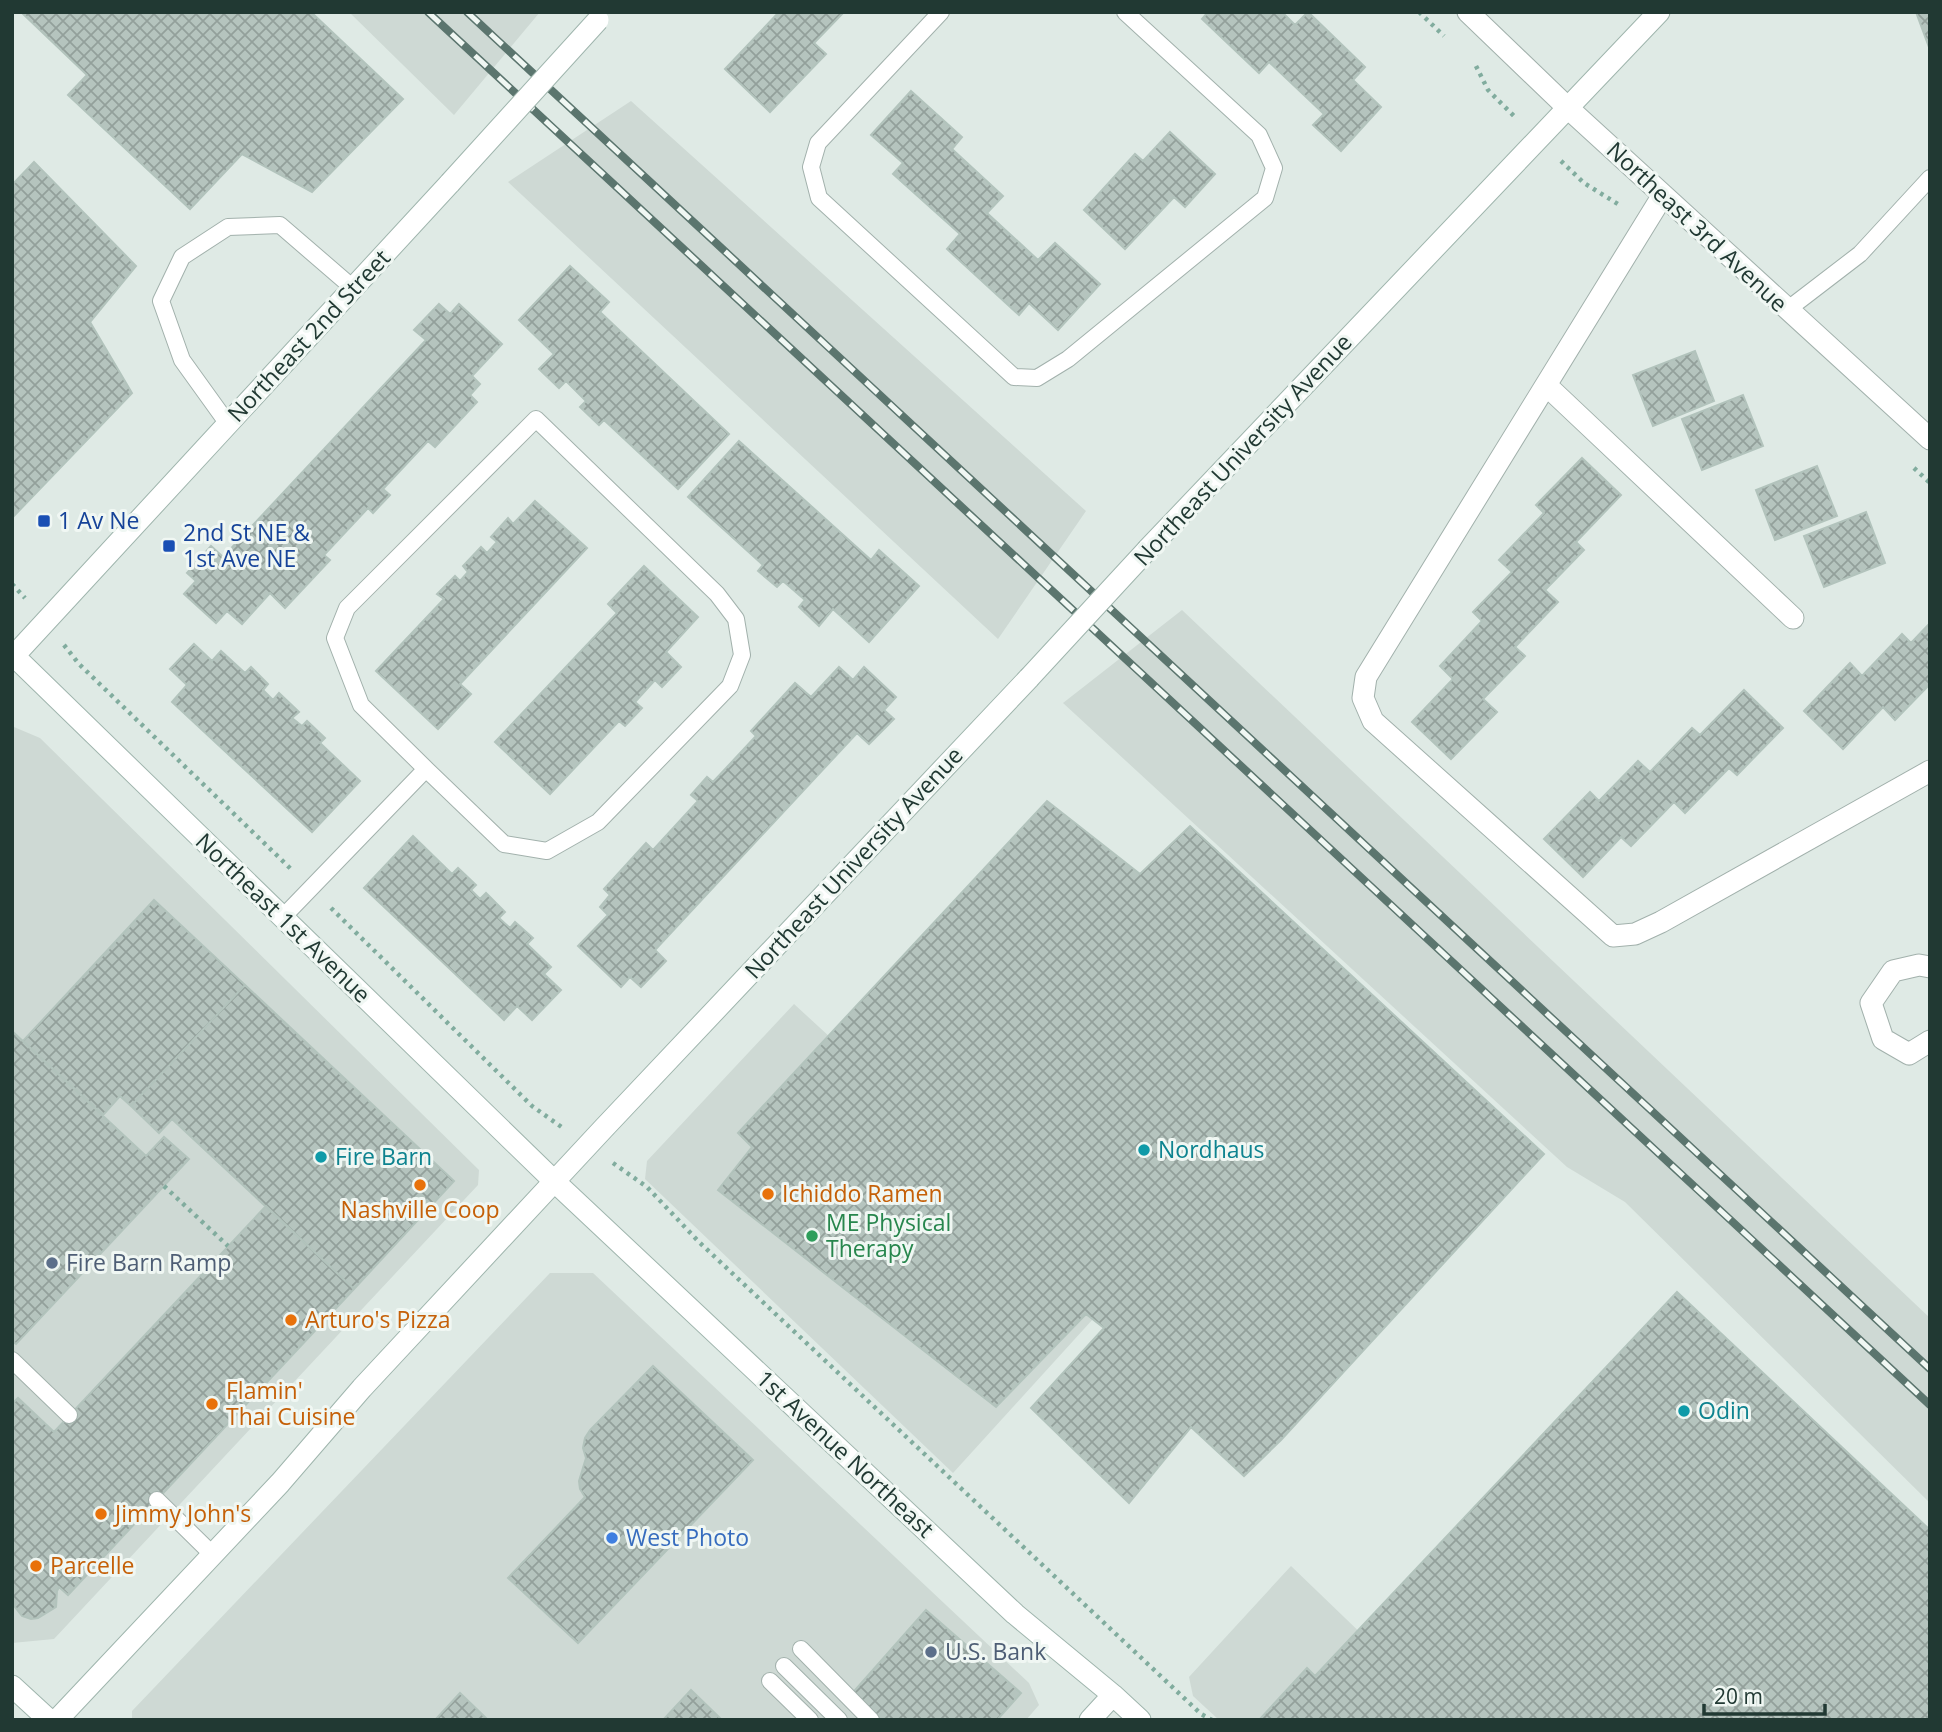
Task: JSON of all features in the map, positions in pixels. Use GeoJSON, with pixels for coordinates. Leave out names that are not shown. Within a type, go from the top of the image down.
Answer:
{"type":"FeatureCollection","features":[{"type":"Feature","properties":{"kind":"main road","name":"Northeast 3rd Avenue"},"geometry":{"type":"LineString","coordinates":[[1468,12],[1569,109],[1930,439]]}},
{"type":"Feature","properties":{"kind":"main road","name":"Northeast University Avenue"},"geometry":{"type":"LineString","coordinates":[[57,1720],[280,1483],[362,1388],[1148,549],[1659,12]]}},
{"type":"Feature","properties":{"kind":"main road","name":"Northeast 2nd Street"},"geometry":{"type":"LineString","coordinates":[[13,656],[602,16]]}},
{"type":"Feature","properties":{"kind":"main road"},"geometry":{"type":"LineString","coordinates":[[1663,195],[1366,677],[1363,698],[1373,721],[1612,936],[1636,934],[1661,922],[1930,771]]}},
{"type":"Feature","properties":{"kind":"main road"},"geometry":{"type":"LineString","coordinates":[[1546,385],[1793,618]]}},
{"type":"Feature","properties":{"kind":"main road","name":"Northeast 1st Avenue"},"geometry":{"type":"LineString","coordinates":[[13,656],[555,1182]]}},
{"type":"Feature","properties":{"kind":"main road"},"geometry":{"type":"LineString","coordinates":[[1930,967],[1919,965],[1893,971],[1871,1003],[1883,1039],[1909,1054],[1930,1041]]}},
{"type":"Feature","properties":{"kind":"main road","name":"1st Avenue Northeast"},"geometry":{"type":"LineString","coordinates":[[555,1182],[1015,1614],[1140,1720]]}},
{"type":"Feature","properties":{"kind":"main road"},"geometry":{"type":"LineString","coordinates":[[12,1686],[48,1720]]}},
{"type":"Feature","properties":{"kind":"main road"},"geometry":{"type":"LineString","coordinates":[[1090,1720],[1113,1695]]}},
{"type":"Feature","properties":{"kind":"lane"},"geometry":{"type":"LineString","coordinates":[[941,12],[818,143],[811,167],[813,177],[819,198],[1014,377],[1037,378],[1068,359],[1265,198],[1274,168],[1259,135],[1125,12]]}},
{"type":"Feature","properties":{"kind":"lane"},"geometry":{"type":"LineString","coordinates":[[1787,310],[1860,254],[1930,178]]}},
{"type":"Feature","properties":{"kind":"lane"},"geometry":{"type":"LineString","coordinates":[[228,424],[181,360],[161,301],[182,257],[228,228],[280,225],[353,288]]}},
{"type":"Feature","properties":{"kind":"lane"},"geometry":{"type":"LineString","coordinates":[[536,419],[717,594],[736,619],[742,655],[730,686],[598,822],[547,851],[504,844],[426,769],[361,705],[335,638],[347,608],[536,419]]}},
{"type":"Feature","properties":{"kind":"lane"},"geometry":{"type":"LineString","coordinates":[[283,917],[426,769]]}},
{"type":"Feature","properties":{"kind":"lane"},"geometry":{"type":"LineString","coordinates":[[12,1360],[69,1415]]}},
{"type":"Feature","properties":{"kind":"lane"},"geometry":{"type":"LineString","coordinates":[[157,1500],[213,1555]]}},
{"type":"Feature","properties":{"kind":"lane"},"geometry":{"type":"LineString","coordinates":[[801,1649],[872,1720]]}},
{"type":"Feature","properties":{"kind":"lane"},"geometry":{"type":"LineString","coordinates":[[785,1666],[839,1720]]}},
{"type":"Feature","properties":{"kind":"lane"},"geometry":{"type":"LineString","coordinates":[[770,1681],[810,1720]]}},
{"type":"Feature","properties":{"kind":"path"},"geometry":{"type":"LineString","coordinates":[[1419,12],[1448,40]]}},
{"type":"Feature","properties":{"kind":"path"},"geometry":{"type":"LineString","coordinates":[[1467,58],[1477,67],[1488,90]]}},
{"type":"Feature","properties":{"kind":"path"},"geometry":{"type":"LineString","coordinates":[[164,1186],[228,1246]]}},
{"type":"Feature","properties":{"kind":"shaded area"},"geometry":{"type":"Polygon","coordinates":[[[349,12],[540,12],[454,115],[349,12]]]}},
{"type":"Feature","properties":{"kind":"shaded area"},"geometry":{"type":"Polygon","coordinates":[[[631,101],[1086,511],[998,639],[508,182],[631,101]]]}},
{"type":"Feature","properties":{"kind":"shaded area"},"geometry":{"type":"Polygon","coordinates":[[[1182,610],[1930,1318],[1930,1503],[1625,1202],[1567,1167],[1063,703],[1182,610]]]}},
{"type":"Feature","properties":{"kind":"shaded area"},"geometry":{"type":"Polygon","coordinates":[[[14,727],[40,738],[479,1170],[478,1185],[54,1639],[12,1643],[12,729],[14,727]]]}},
{"type":"Feature","properties":{"kind":"shaded area"},"geometry":{"type":"Polygon","coordinates":[[[794,1004],[1113,1297],[953,1473],[645,1179],[647,1161],[794,1004]]]}},
{"type":"Feature","properties":{"kind":"shaded area"},"geometry":{"type":"Polygon","coordinates":[[[550,1273],[593,1273],[1029,1683],[1039,1705],[1026,1720],[132,1720],[132,1711],[550,1273]]]}},
{"type":"Feature","properties":{"kind":"shaded area"},"geometry":{"type":"Polygon","coordinates":[[[1291,1566],[1451,1720],[1219,1720],[1193,1696],[1189,1677],[1291,1566]]]}},
{"type":"Feature","properties":{"kind":"building"},"geometry":{"type":"Polygon","coordinates":[[[21,12],[311,12],[403,99],[312,192],[242,154],[190,209],[68,95],[87,75],[21,12]]]}},
{"type":"Feature","properties":{"kind":"building"},"geometry":{"type":"Polygon","coordinates":[[[779,12],[844,12],[814,43],[826,54],[770,112],[725,69],[779,12]]]}},
{"type":"Feature","properties":{"kind":"building"},"geometry":{"type":"Polygon","coordinates":[[[1208,12],[1282,12],[1295,25],[1308,12],[1365,67],[1353,80],[1381,107],[1341,151],[1313,125],[1324,114],[1269,62],[1259,73],[1202,19],[1208,12]]]}},
{"type":"Feature","properties":{"kind":"building"},"geometry":{"type":"Polygon","coordinates":[[[1916,12],[1930,12],[1930,50],[1916,12]]]}},
{"type":"Feature","properties":{"kind":"building"},"geometry":{"type":"Polygon","coordinates":[[[911,91],[962,137],[952,149],[1003,196],[987,213],[1038,260],[1055,243],[1100,284],[1058,330],[1029,303],[1019,315],[947,249],[960,234],[893,174],[903,163],[871,135],[911,91]]]}},
{"type":"Feature","properties":{"kind":"building"},"geometry":{"type":"Polygon","coordinates":[[[1170,132],[1215,174],[1185,207],[1174,197],[1125,249],[1084,210],[1135,154],[1143,161],[1170,132]]]}},
{"type":"Feature","properties":{"kind":"building"},"geometry":{"type":"Polygon","coordinates":[[[34,162],[136,266],[90,322],[132,393],[12,518],[12,185],[34,162]]]}},
{"type":"Feature","properties":{"kind":"building"},"geometry":{"type":"Polygon","coordinates":[[[570,266],[609,302],[600,312],[729,434],[678,489],[604,420],[599,425],[580,407],[586,401],[566,381],[559,388],[539,369],[554,354],[519,320],[570,266]]]}},
{"type":"Feature","properties":{"kind":"building"},"geometry":{"type":"Polygon","coordinates":[[[439,304],[450,314],[459,304],[502,344],[472,376],[480,384],[470,395],[477,402],[435,447],[428,441],[383,489],[390,495],[373,513],[368,508],[324,555],[330,560],[285,608],[270,593],[242,624],[227,611],[216,623],[184,594],[196,581],[187,573],[211,546],[223,557],[426,340],[414,330],[439,304]]]}},
{"type":"Feature","properties":{"kind":"building"},"geometry":{"type":"Polygon","coordinates":[[[1695,351],[1714,401],[1653,426],[1633,375],[1695,351]]]}},
{"type":"Feature","properties":{"kind":"building"},"geometry":{"type":"Polygon","coordinates":[[[1743,395],[1763,446],[1702,470],[1682,419],[1743,395]]]}},
{"type":"Feature","properties":{"kind":"building"},"geometry":{"type":"Polygon","coordinates":[[[739,441],[871,560],[879,550],[919,586],[869,642],[833,609],[819,626],[799,607],[805,600],[783,581],[777,587],[758,571],[763,565],[688,497],[739,441]]]}},
{"type":"Feature","properties":{"kind":"building"},"geometry":{"type":"Polygon","coordinates":[[[1582,458],[1621,495],[1576,542],[1584,550],[1545,590],[1558,602],[1515,647],[1525,656],[1483,699],[1497,712],[1451,759],[1412,722],[1453,679],[1440,666],[1482,621],[1473,612],[1512,572],[1499,560],[1544,513],[1536,505],[1582,458]]]}},
{"type":"Feature","properties":{"kind":"building"},"geometry":{"type":"Polygon","coordinates":[[[1817,466],[1837,516],[1775,540],[1756,490],[1817,466]]]}},
{"type":"Feature","properties":{"kind":"building"},"geometry":{"type":"Polygon","coordinates":[[[535,501],[587,548],[460,684],[471,694],[438,729],[376,671],[444,599],[437,594],[455,576],[460,581],[468,572],[463,566],[481,547],[487,553],[497,542],[491,537],[508,518],[513,524],[535,501]]]}},
{"type":"Feature","properties":{"kind":"building"},"geometry":{"type":"Polygon","coordinates":[[[1866,512],[1885,563],[1824,587],[1804,536],[1866,512]]]}},
{"type":"Feature","properties":{"kind":"building"},"geometry":{"type":"Polygon","coordinates":[[[644,566],[698,617],[666,652],[681,667],[662,687],[655,680],[635,702],[642,708],[625,726],[619,721],[550,794],[495,742],[617,613],[608,604],[644,566]]]}},
{"type":"Feature","properties":{"kind":"building"},"geometry":{"type":"Polygon","coordinates":[[[1930,623],[1930,684],[1895,720],[1883,707],[1843,749],[1804,711],[1850,663],[1862,676],[1902,634],[1911,643],[1930,623]]]}},
{"type":"Feature","properties":{"kind":"building"},"geometry":{"type":"Polygon","coordinates":[[[194,644],[212,661],[221,651],[245,673],[251,667],[268,684],[263,690],[273,700],[279,693],[299,712],[292,718],[302,726],[307,721],[325,738],[320,743],[360,781],[312,832],[172,702],[187,685],[170,669],[194,644]]]}},
{"type":"Feature","properties":{"kind":"building"},"geometry":{"type":"Polygon","coordinates":[[[839,667],[853,680],[864,667],[896,697],[884,710],[894,719],[869,744],[857,733],[655,950],[666,961],[641,987],[630,977],[621,987],[578,946],[608,915],[600,907],[610,895],[604,889],[646,843],[653,850],[698,801],[691,795],[707,777],[713,782],[756,736],[751,731],[795,683],[811,697],[839,667]]]}},
{"type":"Feature","properties":{"kind":"building"},"geometry":{"type":"Polygon","coordinates":[[[1744,690],[1783,728],[1737,775],[1729,768],[1685,813],[1674,802],[1631,846],[1621,837],[1583,877],[1544,839],[1590,792],[1599,801],[1638,761],[1650,772],[1692,728],[1700,735],[1744,690]]]}},
{"type":"Feature","properties":{"kind":"building","name":"Nordhaus"},"geometry":{"type":"Polygon","coordinates":[[[1047,801],[1140,874],[1190,826],[1544,1154],[1281,1440],[1244,1476],[1191,1427],[1129,1503],[1031,1408],[1104,1328],[1086,1314],[996,1407],[718,1190],[752,1147],[738,1133],[1047,801]]]}},
{"type":"Feature","properties":{"kind":"building"},"geometry":{"type":"Polygon","coordinates":[[[413,836],[452,874],[458,868],[476,885],[471,890],[480,899],[486,893],[505,912],[499,918],[510,928],[515,922],[533,938],[527,944],[551,967],[544,974],[561,990],[532,1020],[517,1006],[504,1020],[364,888],[413,836]]]}},
{"type":"Feature","properties":{"kind":"building"},"geometry":{"type":"Polygon","coordinates":[[[154,900],[245,985],[131,1106],[120,1096],[103,1115],[23,1041],[154,900]]]}},
{"type":"Feature","properties":{"kind":"building","name":"Fire Barn"},"geometry":{"type":"Polygon","coordinates":[[[245,985],[454,1181],[354,1289],[172,1119],[159,1133],[131,1106],[245,985]]]}},
{"type":"Feature","properties":{"kind":"building","name":"Fire Barn Ramp"},"geometry":{"type":"Polygon","coordinates":[[[12,1031],[146,1156],[164,1137],[189,1159],[16,1344],[12,1341],[12,1031]]]}},
{"type":"Feature","properties":{"kind":"building"},"geometry":{"type":"Polygon","coordinates":[[[266,1206],[354,1289],[68,1595],[59,1587],[56,1607],[38,1618],[22,1616],[15,1607],[12,1596],[12,1404],[18,1398],[54,1432],[266,1206]]]}},
{"type":"Feature","properties":{"kind":"building","name":"Odin"},"geometry":{"type":"Polygon","coordinates":[[[1677,1292],[1930,1530],[1930,1720],[1259,1720],[1307,1668],[1315,1676],[1677,1292]]]}},
{"type":"Feature","properties":{"kind":"building","name":"West Photo"},"geometry":{"type":"Polygon","coordinates":[[[653,1366],[753,1460],[578,1643],[508,1578],[585,1497],[579,1481],[586,1458],[583,1448],[585,1438],[653,1366]]]}},
{"type":"Feature","properties":{"kind":"building","name":"U.S. Bank"},"geometry":{"type":"Polygon","coordinates":[[[926,1610],[1021,1693],[997,1720],[875,1720],[849,1697],[926,1610]]]}},
{"type":"Feature","properties":{"kind":"building"},"geometry":{"type":"Polygon","coordinates":[[[691,1690],[722,1720],[663,1720],[691,1690]]]}},
{"type":"Feature","properties":{"kind":"building"},"geometry":{"type":"Polygon","coordinates":[[[460,1693],[488,1720],[435,1720],[460,1693]]]}},
{"type":"Feature","properties":{"kind":"railway"},"geometry":{"type":"LineString","coordinates":[[428,12],[1930,1405]]}},
{"type":"Feature","properties":{"kind":"railway"},"geometry":{"type":"LineString","coordinates":[[467,12],[1930,1369]]}},
{"type":"Feature","properties":{"kind":"place","name":"1 Av Ne"},"geometry":{"type":"Point","coordinates":[44,521]}},
{"type":"Feature","properties":{"kind":"place","name":"2nd St NE & 1st Ave NE"},"geometry":{"type":"Point","coordinates":[169,546]}},
{"type":"Feature","properties":{"kind":"place","name":"Nordhaus"},"geometry":{"type":"Point","coordinates":[1144,1150]}},
{"type":"Feature","properties":{"kind":"place","name":"Fire Barn"},"geometry":{"type":"Point","coordinates":[321,1157]}},
{"type":"Feature","properties":{"kind":"place","name":"Nashville Coop"},"geometry":{"type":"Point","coordinates":[420,1185]}},
{"type":"Feature","properties":{"kind":"place","name":"Ichiddo Ramen"},"geometry":{"type":"Point","coordinates":[768,1194]}},
{"type":"Feature","properties":{"kind":"place","name":"ME Physical Therapy"},"geometry":{"type":"Point","coordinates":[812,1236]}},
{"type":"Feature","properties":{"kind":"place","name":"Fire Barn Ramp"},"geometry":{"type":"Point","coordinates":[52,1263]}},
{"type":"Feature","properties":{"kind":"place","name":"Arturo's Pizza"},"geometry":{"type":"Point","coordinates":[291,1320]}},
{"type":"Feature","properties":{"kind":"place","name":"Flamin' Thai Cuisine"},"geometry":{"type":"Point","coordinates":[212,1404]}},
{"type":"Feature","properties":{"kind":"place","name":"Odin"},"geometry":{"type":"Point","coordinates":[1684,1411]}},
{"type":"Feature","properties":{"kind":"place","name":"Jimmy John's"},"geometry":{"type":"Point","coordinates":[101,1514]}},
{"type":"Feature","properties":{"kind":"place","name":"West Photo"},"geometry":{"type":"Point","coordinates":[612,1538]}},
{"type":"Feature","properties":{"kind":"place","name":"Parcelle"},"geometry":{"type":"Point","coordinates":[36,1566]}},
{"type":"Feature","properties":{"kind":"place","name":"U.S. Bank"},"geometry":{"type":"Point","coordinates":[931,1652]}}]}
